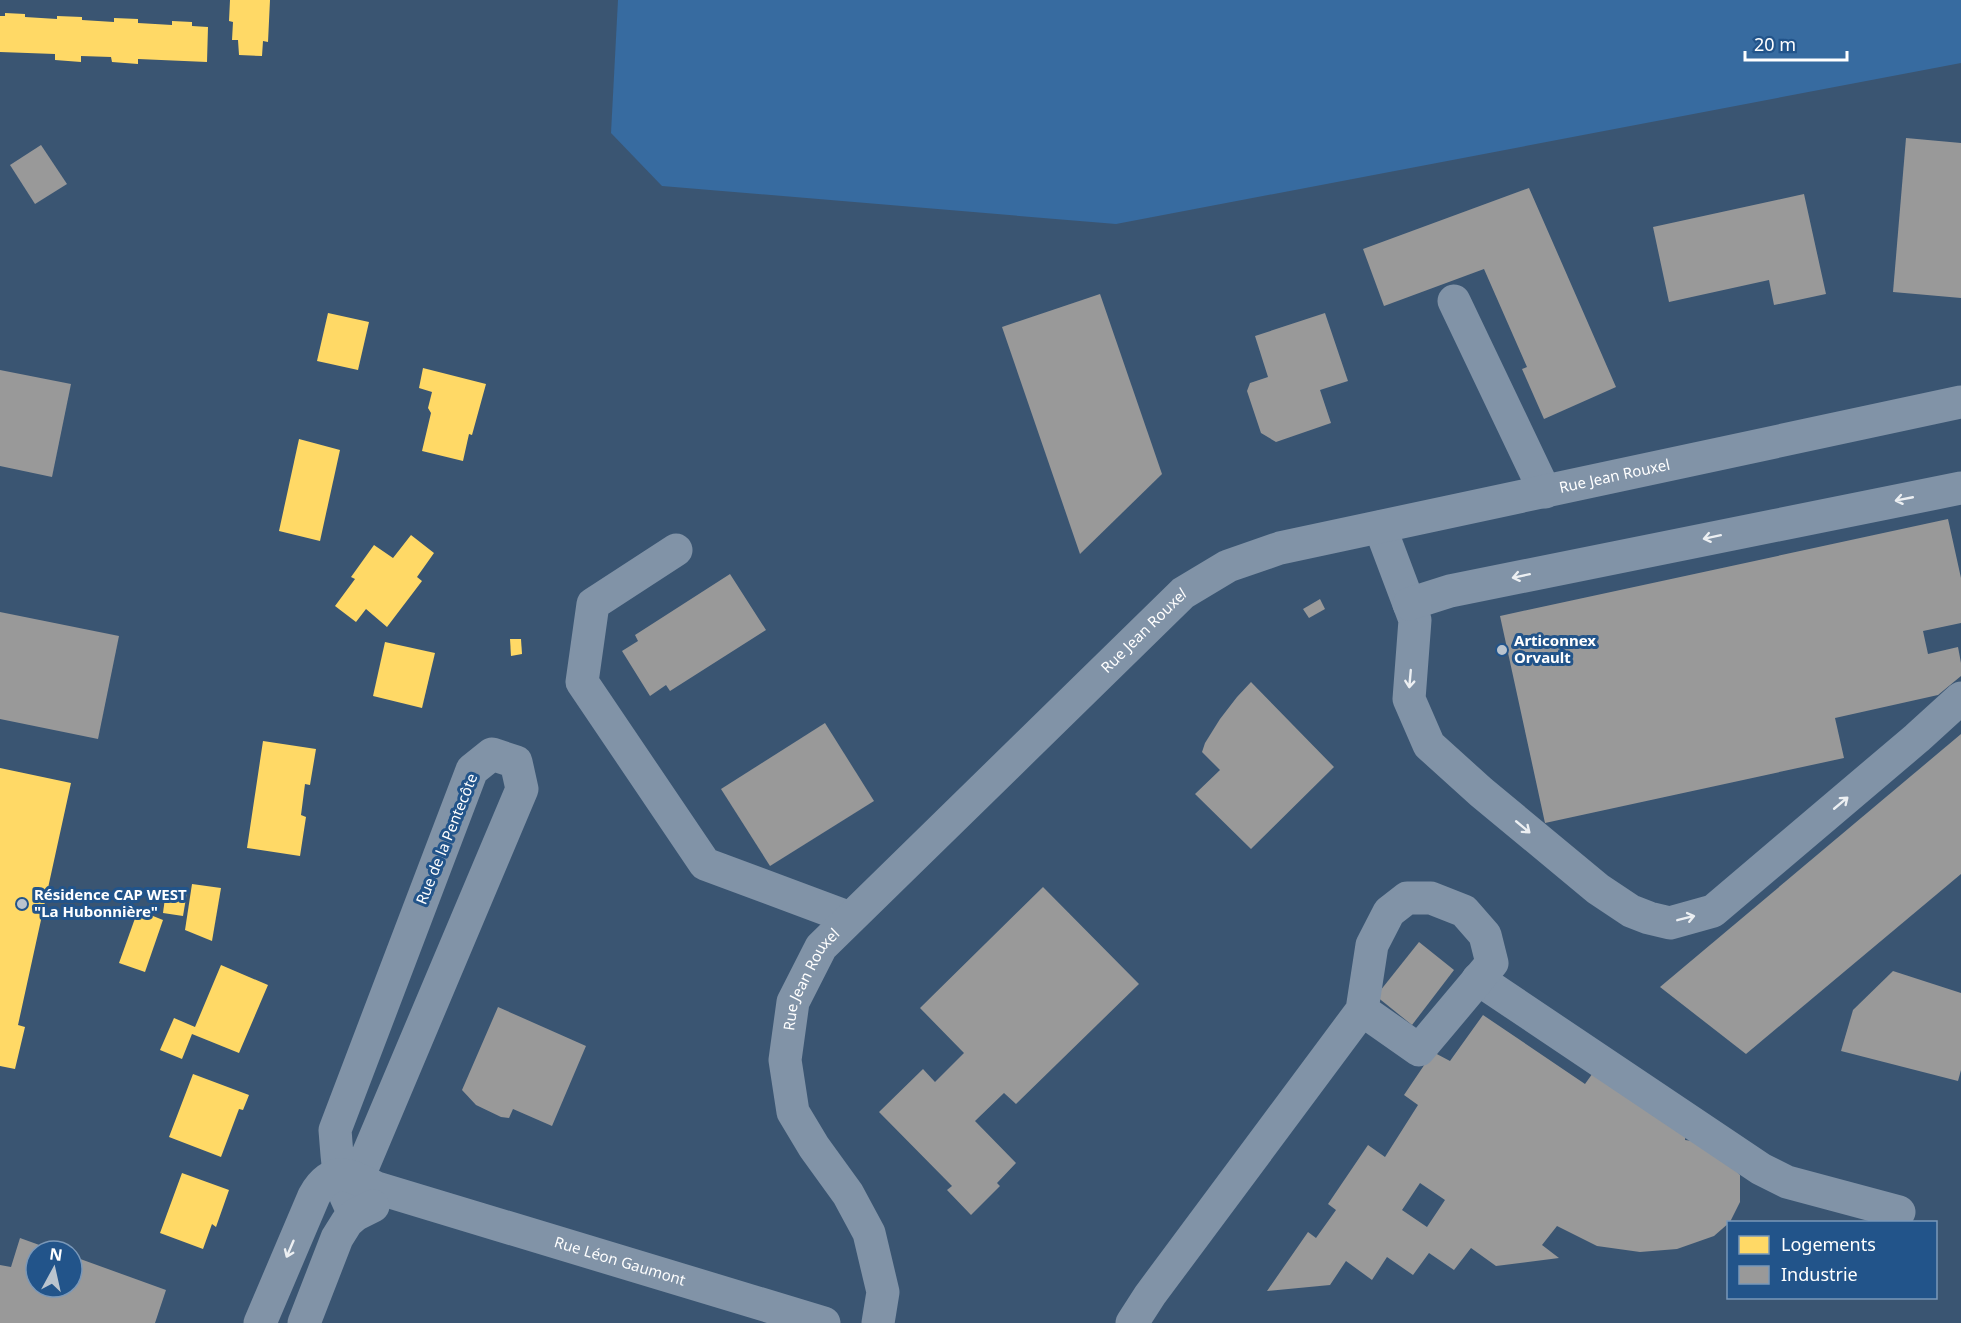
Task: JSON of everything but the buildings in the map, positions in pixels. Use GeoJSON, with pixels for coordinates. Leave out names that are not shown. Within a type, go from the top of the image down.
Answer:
{"type":"FeatureCollection","features":[{"type":"Feature","properties":{"kind":"street"},"geometry":{"type":"LineString","coordinates":[[1454,302],[1545,492]]}},
{"type":"Feature","properties":{"kind":"street","name":"Rue Jean Rouxel"},"geometry":{"type":"LineString","coordinates":[[878,1323],[883,1292],[869,1233],[848,1194],[814,1147],[793,1112],[785,1060],[793,1002],[821,947],[1184,593],[1228,567],[1280,548],[1961,402]]}},
{"type":"Feature","properties":{"kind":"street"},"geometry":{"type":"LineString","coordinates":[[1412,612],[1450,591],[1961,488]]}},
{"type":"Feature","properties":{"kind":"street"},"geometry":{"type":"LineString","coordinates":[[1380,527],[1412,612],[1409,699],[1429,745],[1481,792],[1598,889],[1631,911],[1649,918],[1670,922],[1713,911],[1961,698]]}},
{"type":"Feature","properties":{"kind":"street"},"geometry":{"type":"LineString","coordinates":[[676,549],[593,604],[582,682],[705,864],[850,918]]}},
{"type":"Feature","properties":{"kind":"street","name":"Rue de la Pentecôte"},"geometry":{"type":"LineString","coordinates":[[260,1323],[337,1183],[522,789],[516,762],[492,754],[472,770],[335,1130],[337,1183]]}},
{"type":"Feature","properties":{"kind":"street"},"geometry":{"type":"LineString","coordinates":[[1132,1323],[1163,1277],[1362,1010],[1372,945],[1389,912],[1407,898],[1431,897],[1464,911],[1485,935],[1492,963],[1419,1050],[1362,1010]]}},
{"type":"Feature","properties":{"kind":"street"},"geometry":{"type":"LineString","coordinates":[[1478,979],[1761,1169],[1787,1182],[1899,1212]]}},
{"type":"Feature","properties":{"kind":"street"},"geometry":{"type":"LineString","coordinates":[[337,1183],[351,1219]]}},
{"type":"Feature","properties":{"kind":"street","name":"Rue Léon Gaumont"},"geometry":{"type":"LineString","coordinates":[[337,1183],[377,1188],[417,1199],[824,1323]]}},
{"type":"Feature","properties":{"kind":"street"},"geometry":{"type":"LineString","coordinates":[[304,1323],[337,1238],[351,1219],[375,1205],[417,1199]]}},
{"type":"Feature","properties":{"kind":"shaded area"},"geometry":{"type":"Polygon","coordinates":[[[618,0],[1961,0],[1961,63],[1116,224],[662,186],[611,133],[618,0]]]}},
{"type":"Feature","properties":{"kind":"place","name":"Articonnex Orvault"},"geometry":{"type":"Point","coordinates":[1502,650]}},
{"type":"Feature","properties":{"kind":"place","name":"Résidence CAP WEST \"La Hubonnière\""},"geometry":{"type":"Point","coordinates":[22,904]}}]}
